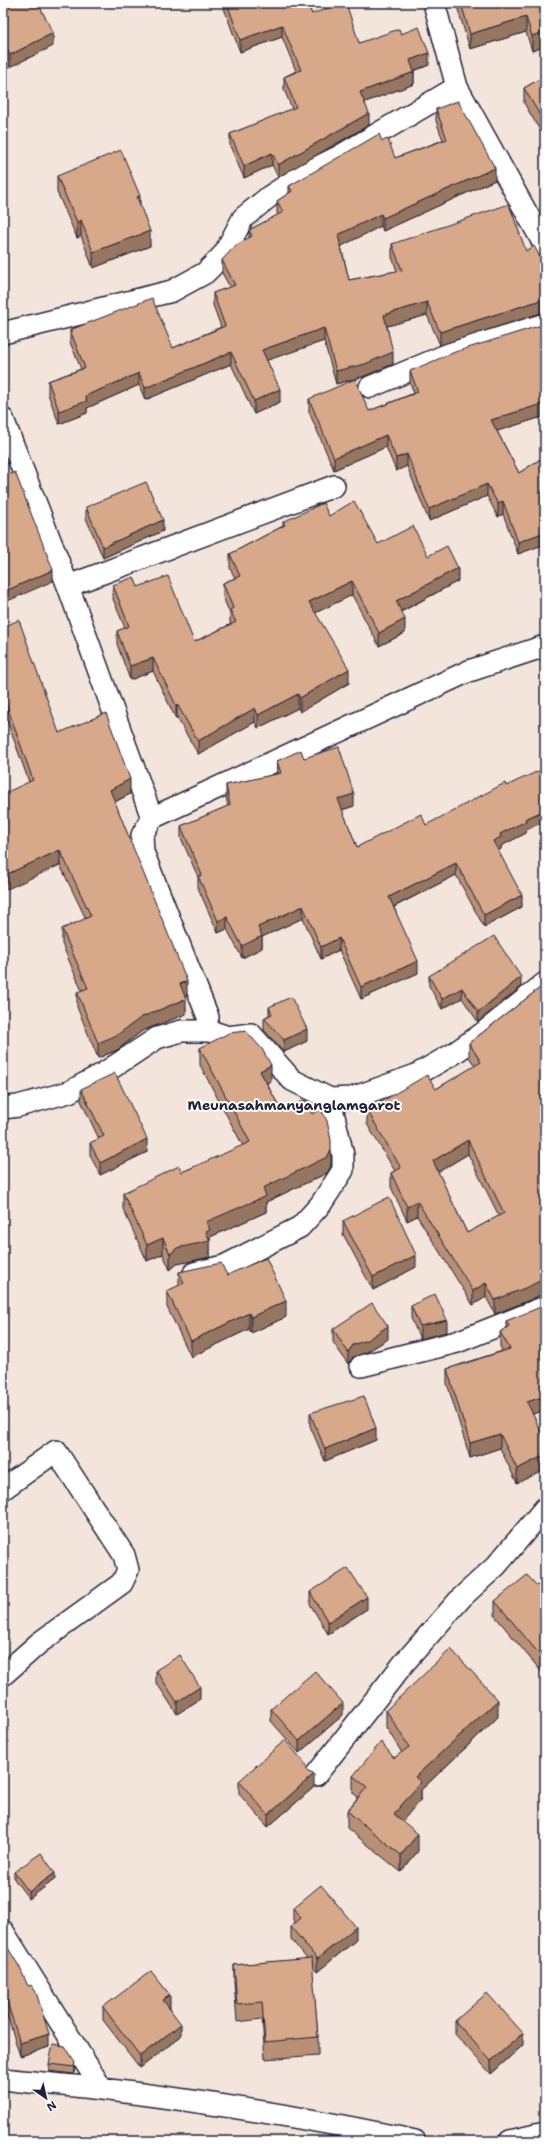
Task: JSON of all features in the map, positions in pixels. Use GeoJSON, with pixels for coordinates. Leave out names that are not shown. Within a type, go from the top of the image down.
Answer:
{"type":"FeatureCollection","features":[{"type":"Feature","properties":{"kind":"street"},"geometry":{"type":"LineString","coordinates":[[434,3],[457,87],[545,246]]}},
{"type":"Feature","properties":{"kind":"street"},"geometry":{"type":"LineString","coordinates":[[3,333],[172,291],[210,268],[224,254],[243,218],[270,196],[304,174],[338,157],[457,87]]}},
{"type":"Feature","properties":{"kind":"street"},"geometry":{"type":"LineString","coordinates":[[370,387],[451,353],[545,324]]}},
{"type":"Feature","properties":{"kind":"street"},"geometry":{"type":"LineString","coordinates":[[3,419],[68,586],[152,818]]}},
{"type":"Feature","properties":{"kind":"street"},"geometry":{"type":"LineString","coordinates":[[68,586],[334,486]]}},
{"type":"Feature","properties":{"kind":"street"},"geometry":{"type":"LineString","coordinates":[[208,1017],[143,852],[142,836],[152,818],[469,670],[545,646]]}},
{"type":"Feature","properties":{"kind":"street"},"geometry":{"type":"LineString","coordinates":[[3,1108],[18,1106],[69,1092],[104,1073],[157,1038],[181,1031],[210,1031],[228,1037],[251,1034],[292,1080],[330,1099],[352,1098],[416,1075],[483,1033],[545,983]]}},
{"type":"Feature","properties":{"kind":"street"},"geometry":{"type":"LineString","coordinates":[[180,1276],[224,1266],[300,1226],[321,1204],[343,1170],[343,1155],[330,1099]]}},
{"type":"Feature","properties":{"kind":"street"},"geometry":{"type":"LineString","coordinates":[[361,1366],[457,1342],[545,1307]]}},
{"type":"Feature","properties":{"kind":"street"},"geometry":{"type":"LineString","coordinates":[[3,1489],[56,1451],[124,1555],[128,1570],[122,1583],[39,1643],[3,1675]]}},
{"type":"Feature","properties":{"kind":"street"},"geometry":{"type":"LineString","coordinates":[[316,1776],[404,1663],[462,1597],[496,1566],[545,1508]]}},
{"type":"Feature","properties":{"kind":"street"},"geometry":{"type":"LineString","coordinates":[[3,1931],[102,2089]]}},
{"type":"Feature","properties":{"kind":"street"},"geometry":{"type":"LineString","coordinates":[[3,2079],[102,2089],[254,2110],[350,2126],[415,2141]]}},
{"type":"Feature","properties":{"kind":"street"},"geometry":{"type":"LineString","coordinates":[[510,2141],[545,2134]]}},
{"type":"Feature","properties":{"kind":"building"},"geometry":{"type":"Polygon","coordinates":[[[3,3],[38,3],[53,33],[10,55],[3,41],[3,3]]]}},
{"type":"Feature","properties":{"kind":"building"},"geometry":{"type":"Polygon","coordinates":[[[227,3],[307,3],[312,14],[342,3],[346,3],[359,43],[399,29],[401,34],[419,27],[429,53],[410,60],[414,72],[360,92],[369,113],[278,165],[272,153],[244,166],[230,134],[296,107],[284,77],[301,70],[282,25],[240,40],[227,3]]]}},
{"type":"Feature","properties":{"kind":"building"},"geometry":{"type":"Polygon","coordinates":[[[461,3],[545,3],[545,37],[543,32],[532,36],[526,17],[470,34],[461,3]]]}},
{"type":"Feature","properties":{"kind":"building"},"geometry":{"type":"Polygon","coordinates":[[[545,76],[545,124],[524,88],[545,76]]]}},
{"type":"Feature","properties":{"kind":"building"},"geometry":{"type":"Polygon","coordinates":[[[458,101],[495,168],[383,218],[381,214],[338,235],[349,280],[402,270],[392,244],[509,204],[526,251],[534,246],[543,262],[545,261],[545,300],[440,332],[427,302],[384,315],[393,352],[365,364],[336,371],[324,328],[262,350],[280,389],[254,401],[231,352],[145,388],[139,373],[85,396],[87,401],[59,411],[48,381],[85,368],[70,330],[152,298],[173,348],[225,326],[213,293],[235,285],[222,260],[236,245],[252,236],[249,230],[283,212],[277,201],[292,191],[289,186],[379,134],[382,141],[388,139],[395,158],[447,139],[436,109],[458,101]]]}},
{"type":"Feature","properties":{"kind":"building"},"geometry":{"type":"Polygon","coordinates":[[[121,150],[140,196],[137,197],[150,231],[93,252],[81,220],[77,222],[57,176],[121,150]]]}},
{"type":"Feature","properties":{"kind":"building"},"geometry":{"type":"Polygon","coordinates":[[[545,324],[545,403],[491,420],[519,473],[545,456],[545,490],[541,492],[545,503],[545,532],[518,542],[503,501],[498,504],[487,484],[429,509],[407,454],[396,458],[386,435],[334,458],[309,399],[355,379],[369,411],[418,392],[410,371],[455,352],[545,324]]]}},
{"type":"Feature","properties":{"kind":"building"},"geometry":{"type":"Polygon","coordinates":[[[15,472],[53,570],[3,592],[3,478],[15,472]]]}},
{"type":"Feature","properties":{"kind":"building"},"geometry":{"type":"Polygon","coordinates":[[[146,482],[163,520],[103,547],[86,507],[146,482]]]}},
{"type":"Feature","properties":{"kind":"building"},"geometry":{"type":"Polygon","coordinates":[[[354,501],[378,544],[413,526],[428,556],[447,546],[458,568],[396,601],[405,619],[379,633],[352,581],[309,602],[349,669],[300,698],[298,694],[258,715],[255,708],[198,741],[177,704],[176,705],[153,658],[130,666],[117,631],[129,626],[113,585],[134,577],[138,587],[168,576],[194,642],[236,622],[230,610],[233,608],[223,583],[240,576],[230,554],[285,525],[283,522],[323,503],[329,516],[354,501]]]}},
{"type":"Feature","properties":{"kind":"building"},"geometry":{"type":"Polygon","coordinates":[[[19,620],[59,733],[106,713],[130,779],[110,790],[187,981],[180,984],[186,999],[142,1017],[117,1035],[98,1043],[77,992],[88,988],[62,929],[91,916],[60,850],[3,876],[3,794],[33,780],[3,695],[3,627],[19,620]]]}},
{"type":"Feature","properties":{"kind":"building"},"geometry":{"type":"Polygon","coordinates":[[[339,747],[354,794],[338,799],[357,847],[421,814],[426,825],[505,783],[506,786],[545,768],[545,810],[525,819],[526,821],[500,834],[501,837],[493,841],[522,895],[484,915],[456,863],[389,897],[418,961],[361,987],[339,938],[321,947],[303,906],[258,927],[262,936],[242,946],[227,917],[218,921],[198,876],[202,875],[181,826],[230,805],[226,785],[281,773],[277,761],[301,750],[304,758],[339,747]]]}},
{"type":"Feature","properties":{"kind":"building"},"geometry":{"type":"Polygon","coordinates":[[[494,936],[521,977],[478,1012],[462,988],[442,999],[429,976],[494,936]]]}},
{"type":"Feature","properties":{"kind":"building"},"geometry":{"type":"Polygon","coordinates":[[[545,984],[545,1263],[541,1264],[545,1272],[545,1278],[530,1286],[495,1300],[486,1283],[473,1291],[417,1201],[407,1207],[391,1173],[401,1168],[367,1110],[427,1075],[436,1089],[481,1062],[469,1043],[545,984]],[[468,1140],[433,1161],[467,1233],[504,1213],[468,1140]]]}},
{"type":"Feature","properties":{"kind":"building"},"geometry":{"type":"Polygon","coordinates":[[[291,997],[307,1029],[284,1040],[264,1018],[272,1014],[269,1007],[291,997]]]}},
{"type":"Feature","properties":{"kind":"building"},"geometry":{"type":"Polygon","coordinates":[[[246,1031],[262,1049],[271,1065],[260,1071],[282,1112],[305,1100],[312,1114],[321,1109],[327,1121],[331,1140],[331,1150],[327,1157],[263,1188],[266,1196],[206,1222],[210,1230],[206,1232],[210,1241],[177,1248],[170,1254],[163,1238],[147,1245],[123,1193],[179,1166],[182,1172],[250,1142],[200,1048],[229,1033],[246,1031]]]}},
{"type":"Feature","properties":{"kind":"building"},"geometry":{"type":"Polygon","coordinates":[[[115,1073],[147,1139],[100,1163],[90,1143],[104,1136],[81,1089],[115,1073]]]}},
{"type":"Feature","properties":{"kind":"building"},"geometry":{"type":"Polygon","coordinates":[[[389,1197],[416,1255],[373,1277],[343,1221],[389,1197]]]}},
{"type":"Feature","properties":{"kind":"building"},"geometry":{"type":"Polygon","coordinates":[[[266,1258],[286,1301],[251,1317],[249,1313],[191,1341],[167,1291],[184,1283],[179,1272],[221,1263],[227,1275],[266,1258]]]}},
{"type":"Feature","properties":{"kind":"building"},"geometry":{"type":"Polygon","coordinates":[[[435,1294],[447,1320],[420,1326],[411,1306],[435,1294]]]}},
{"type":"Feature","properties":{"kind":"building"},"geometry":{"type":"Polygon","coordinates":[[[372,1303],[388,1326],[367,1340],[353,1345],[348,1352],[333,1329],[372,1303]]]}},
{"type":"Feature","properties":{"kind":"building"},"geometry":{"type":"Polygon","coordinates":[[[543,1306],[545,1309],[545,1396],[527,1402],[545,1440],[545,1455],[517,1469],[500,1434],[470,1443],[447,1369],[510,1349],[500,1332],[509,1326],[506,1321],[543,1306]]]}},
{"type":"Feature","properties":{"kind":"building"},"geometry":{"type":"Polygon","coordinates":[[[364,1396],[376,1428],[325,1449],[310,1413],[364,1396]]]}},
{"type":"Feature","properties":{"kind":"building"},"geometry":{"type":"Polygon","coordinates":[[[348,1568],[367,1597],[328,1622],[310,1592],[348,1568]]]}},
{"type":"Feature","properties":{"kind":"building"},"geometry":{"type":"Polygon","coordinates":[[[527,1575],[537,1586],[545,1579],[545,1661],[495,1601],[527,1575]]]}},
{"type":"Feature","properties":{"kind":"building"},"geometry":{"type":"Polygon","coordinates":[[[451,1649],[498,1700],[415,1777],[421,1782],[394,1814],[418,1834],[401,1855],[347,1811],[367,1787],[353,1776],[381,1742],[394,1758],[409,1747],[386,1710],[451,1649]]]}},
{"type":"Feature","properties":{"kind":"building"},"geometry":{"type":"Polygon","coordinates":[[[180,1655],[200,1687],[177,1702],[156,1670],[180,1655]]]}},
{"type":"Feature","properties":{"kind":"building"},"geometry":{"type":"Polygon","coordinates":[[[315,1671],[343,1703],[299,1741],[271,1709],[315,1671]]]}},
{"type":"Feature","properties":{"kind":"building"},"geometry":{"type":"Polygon","coordinates":[[[285,1740],[304,1762],[308,1772],[314,1774],[268,1815],[239,1781],[285,1740]]]}},
{"type":"Feature","properties":{"kind":"building"},"geometry":{"type":"Polygon","coordinates":[[[41,1853],[55,1873],[29,1892],[14,1872],[41,1853]]]}},
{"type":"Feature","properties":{"kind":"building"},"geometry":{"type":"Polygon","coordinates":[[[321,1885],[356,1927],[317,1959],[291,1927],[301,1918],[293,1908],[321,1885]]]}},
{"type":"Feature","properties":{"kind":"building"},"geometry":{"type":"Polygon","coordinates":[[[3,1940],[19,1966],[28,1986],[31,1985],[36,1992],[49,2034],[20,2043],[3,1992],[3,1940]]]}},
{"type":"Feature","properties":{"kind":"building"},"geometry":{"type":"Polygon","coordinates":[[[312,1958],[318,2037],[265,2042],[262,2002],[237,2004],[234,1965],[312,1958]]]}},
{"type":"Feature","properties":{"kind":"building"},"geometry":{"type":"Polygon","coordinates":[[[151,1971],[170,1995],[163,2000],[181,2024],[140,2056],[103,2007],[151,1971]]]}},
{"type":"Feature","properties":{"kind":"building"},"geometry":{"type":"Polygon","coordinates":[[[487,1993],[523,2033],[491,2061],[455,2021],[487,1993]]]}},
{"type":"Feature","properties":{"kind":"building"},"geometry":{"type":"Polygon","coordinates":[[[53,2044],[65,2046],[75,2062],[74,2067],[49,2064],[53,2044]]]}},
{"type":"Feature","properties":{"kind":"district","name":"Meunasahmanyanglamgarot"},"geometry":{"type":"Point","coordinates":[294,1105]}}]}
